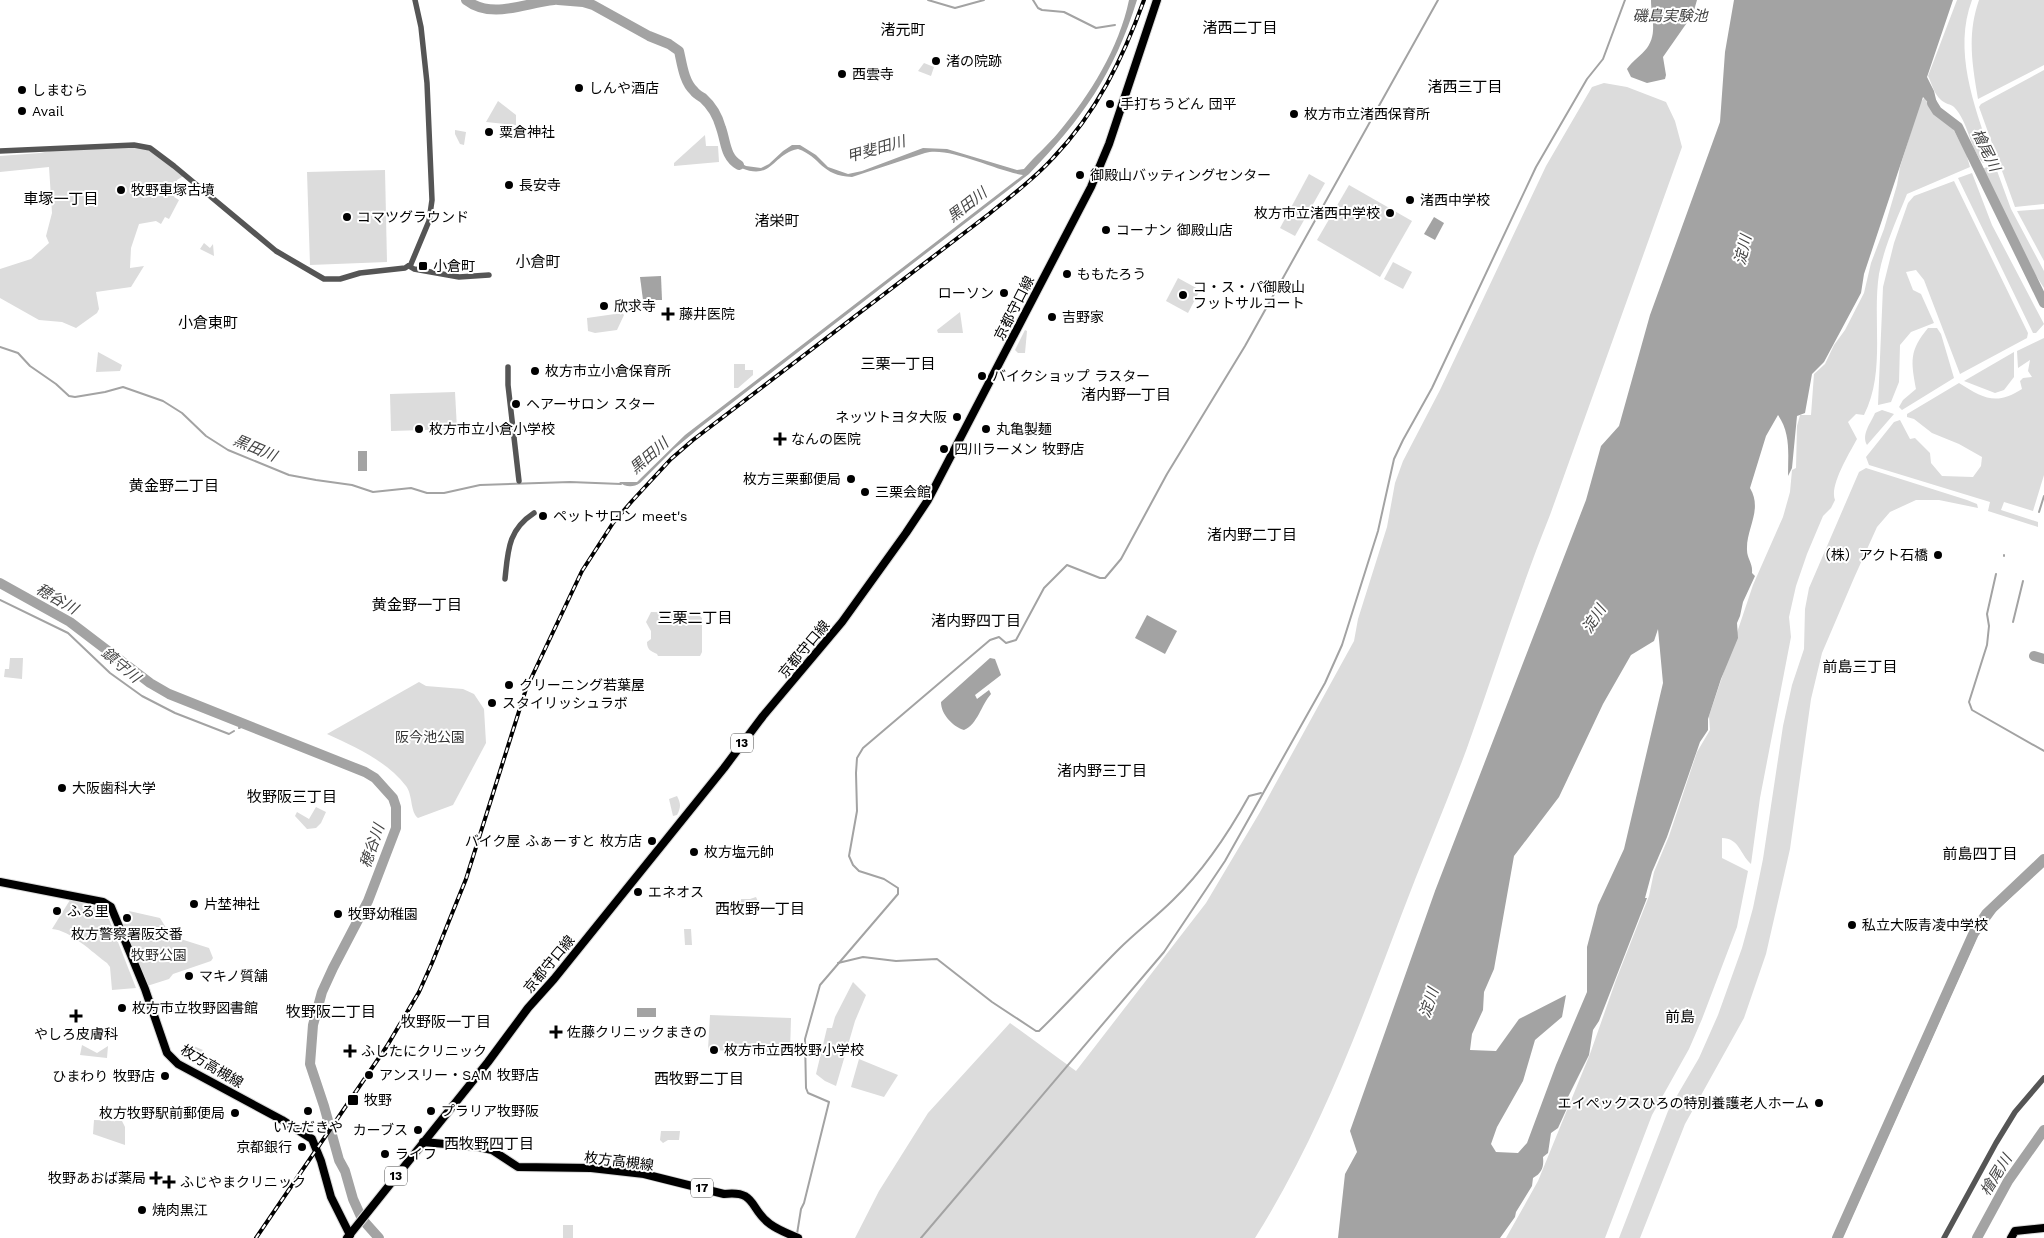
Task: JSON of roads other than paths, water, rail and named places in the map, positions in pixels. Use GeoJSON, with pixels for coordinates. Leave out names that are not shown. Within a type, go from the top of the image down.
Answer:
{"type":"FeatureCollection","features":[{"type":"Feature","properties":{"kind":"main road","name":"京都守口線"},"geometry":{"type":"LineString","coordinates":[[348,1236],[488,1062],[528,1008],[724,768],[763,716],[842,622],[928,500],[1091,187],[1109,144],[1157,0]]}},
{"type":"Feature","properties":{"kind":"main road","name":"枚方高槻線"},"geometry":{"type":"LineString","coordinates":[[0,882],[103,902],[112,907],[145,989],[167,1053],[178,1064],[282,1120],[312,1139],[331,1197],[348,1236]]}},
{"type":"Feature","properties":{"kind":"main road","name":"枚方高槻線"},"geometry":{"type":"LineString","coordinates":[[423,1142],[479,1146],[492,1150],[518,1168],[591,1168],[644,1174],[724,1194],[743,1194],[769,1224],[798,1238]]}},
{"type":"Feature","properties":{"kind":"main road"},"geometry":{"type":"LineString","coordinates":[[2011,1238],[2015,1231],[2044,1228]]}},
{"type":"Feature","properties":{"kind":"street"},"geometry":{"type":"LineString","coordinates":[[0,151],[134,145],[150,148],[276,251],[324,279],[340,279],[360,273],[401,270],[409,266],[429,221],[432,200],[427,83],[421,26],[415,0]]}},
{"type":"Feature","properties":{"kind":"street"},"geometry":{"type":"LineString","coordinates":[[409,266],[414,269],[459,278],[489,275]]}},
{"type":"Feature","properties":{"kind":"street"},"geometry":{"type":"LineString","coordinates":[[508,367],[508,385],[519,481]]}},
{"type":"Feature","properties":{"kind":"street"},"geometry":{"type":"LineString","coordinates":[[505,579],[512,536],[521,522],[534,513]]}},
{"type":"Feature","properties":{"kind":"street"},"geometry":{"type":"LineString","coordinates":[[1944,1238],[1996,1142],[2016,1112],[2044,1078]]}},
{"type":"Feature","properties":{"kind":"water"},"geometry":{"type":"Polygon","coordinates":[[[1129,0],[1137,0],[1118,51],[1107,73],[1065,134],[1029,174],[697,430],[674,449],[640,483],[635,486],[629,486],[619,482],[637,482],[685,435],[1023,175],[959,156],[935,152],[925,153],[852,177],[842,176],[827,170],[806,152],[798,149],[789,152],[766,169],[760,171],[738,167],[726,155],[746,166],[761,168],[769,164],[792,145],[800,145],[816,155],[828,167],[848,174],[862,171],[923,148],[947,149],[1017,170],[1024,169],[1058,133],[1092,87],[1111,53],[1129,0]]]}},
{"type":"Feature","properties":{"kind":"water","name":"磯島実験池"},"geometry":{"type":"Polygon","coordinates":[[[1651,0],[1697,0],[1693,14],[1663,57],[1665,79],[1647,83],[1631,77],[1627,69],[1645,51],[1652,37],[1651,0]]]}},
{"type":"Feature","properties":{"kind":"water","name":"淀川"},"geometry":{"type":"Polygon","coordinates":[[[1734,0],[1953,0],[1927,77],[1934,91],[1940,116],[1923,97],[1864,274],[1861,293],[1824,362],[1812,374],[1805,413],[1797,416],[1792,468],[1788,476],[1787,437],[1778,415],[1766,436],[1750,488],[1755,504],[1747,550],[1752,573],[1755,576],[1743,602],[1737,623],[1738,638],[1721,679],[1708,719],[1708,730],[1700,742],[1667,837],[1652,872],[1645,898],[1647,898],[1599,1021],[1593,1030],[1589,1055],[1568,1097],[1568,1106],[1558,1128],[1551,1133],[1548,1153],[1543,1157],[1542,1169],[1533,1178],[1532,1186],[1516,1212],[1515,1217],[1500,1238],[1338,1238],[1345,1174],[1357,1152],[1350,1131],[1435,891],[1586,500],[1601,446],[1619,426],[1650,315],[1720,122],[1725,52],[1734,0]],[[1658,629],[1654,641],[1631,655],[1603,704],[1559,797],[1514,856],[1494,969],[1484,992],[1483,1010],[1472,1034],[1470,1050],[1496,1051],[1519,1019],[1566,995],[1562,1017],[1535,1040],[1523,1081],[1497,1127],[1491,1144],[1496,1152],[1518,1153],[1527,1143],[1556,1065],[1587,992],[1587,947],[1598,905],[1624,849],[1663,683],[1658,629]]]}},
{"type":"Feature","properties":{"kind":"water"},"geometry":{"type":"Polygon","coordinates":[[[1434,217],[1444,223],[1435,240],[1424,234],[1434,217]]]}},
{"type":"Feature","properties":{"kind":"water"},"geometry":{"type":"Polygon","coordinates":[[[661,276],[662,300],[643,300],[640,277],[661,276]]]}},
{"type":"Feature","properties":{"kind":"water"},"geometry":{"type":"Polygon","coordinates":[[[358,451],[367,451],[367,471],[358,471],[358,451]]]}},
{"type":"Feature","properties":{"kind":"water"},"geometry":{"type":"Polygon","coordinates":[[[1147,615],[1177,631],[1165,654],[1135,638],[1147,615]]]}},
{"type":"Feature","properties":{"kind":"water"},"geometry":{"type":"Polygon","coordinates":[[[990,658],[995,659],[1001,675],[975,695],[977,699],[989,690],[991,694],[973,723],[964,730],[955,726],[948,719],[943,711],[941,702],[990,658]]]}},
{"type":"Feature","properties":{"kind":"water"},"geometry":{"type":"Polygon","coordinates":[[[637,1008],[656,1008],[656,1017],[637,1017],[637,1008]]]}},
{"type":"Feature","properties":{"kind":"waterway","name":"甲斐田川"},"geometry":{"type":"LineString","coordinates":[[466,0],[476,6],[497,10],[554,0]]}},
{"type":"Feature","properties":{"kind":"waterway","name":"甲斐田川"},"geometry":{"type":"LineString","coordinates":[[558,0],[583,2],[593,5],[679,51],[688,83],[714,112],[720,124],[728,153],[734,162],[739,165]]}},
{"type":"Feature","properties":{"kind":"waterway"},"geometry":{"type":"LineString","coordinates":[[928,0],[955,8],[984,0]]}},
{"type":"Feature","properties":{"kind":"waterway"},"geometry":{"type":"LineString","coordinates":[[1033,0],[1038,8],[1042,10],[1064,12],[1096,28],[1115,25]]}},
{"type":"Feature","properties":{"kind":"waterway"},"geometry":{"type":"LineString","coordinates":[[797,1234],[801,1209],[829,1102],[808,1093],[806,1088],[805,1039],[820,985],[898,894],[898,888],[884,879],[859,871],[853,865],[849,856],[857,811],[857,758],[863,748],[990,640],[999,637],[1006,643],[1016,640],[1044,588],[1067,565],[1100,578],[1105,578],[1121,559],[1167,474],[1245,346],[1438,0]]}},
{"type":"Feature","properties":{"kind":"waterway"},"geometry":{"type":"LineString","coordinates":[[921,1238],[1164,952],[1225,861],[1325,683],[1342,645],[1378,531],[1394,459],[1432,388],[1536,167],[1587,79],[1603,59],[1625,0]]}},
{"type":"Feature","properties":{"kind":"waterway","name":"檜尾川"},"geometry":{"type":"LineString","coordinates":[[1932,103],[1937,111],[1958,127],[2044,303]]}},
{"type":"Feature","properties":{"kind":"waterway","name":"黒田川"},"geometry":{"type":"LineString","coordinates":[[0,347],[18,353],[30,366],[56,384],[69,396],[75,397],[123,387],[163,401],[182,413],[206,436],[228,450],[289,475],[352,485],[373,492],[411,488],[427,493],[444,493],[480,485],[570,482],[621,484]]}},
{"type":"Feature","properties":{"kind":"waterway"},"geometry":{"type":"LineString","coordinates":[[2039,512],[2044,496]]}},
{"type":"Feature","properties":{"kind":"waterway"},"geometry":{"type":"LineString","coordinates":[[1996,574],[1987,614],[1989,626],[1987,645],[1969,702],[1972,710],[2044,751]]}},
{"type":"Feature","properties":{"kind":"waterway"},"geometry":{"type":"LineString","coordinates":[[2013,622],[2023,581]]}},
{"type":"Feature","properties":{"kind":"waterway","name":"穂谷川"},"geometry":{"type":"LineString","coordinates":[[0,583],[70,622],[150,683],[169,694],[365,772],[375,778],[393,798],[396,807],[396,828],[368,901],[322,992],[313,1025],[310,1064],[339,1160],[345,1171],[353,1199],[362,1219],[379,1238]]}},
{"type":"Feature","properties":{"kind":"waterway","name":"鎮守川"},"geometry":{"type":"LineString","coordinates":[[0,600],[68,633],[110,673],[142,696],[175,713],[229,734],[234,731]]}},
{"type":"Feature","properties":{"kind":"waterway"},"geometry":{"type":"LineString","coordinates":[[2034,656],[2044,659]]}},
{"type":"Feature","properties":{"kind":"waterway","name":"鎮守川"},"geometry":{"type":"LineString","coordinates":[[239,728],[245,725]]}},
{"type":"Feature","properties":{"kind":"waterway"},"geometry":{"type":"LineString","coordinates":[[838,963],[863,957],[896,961],[937,959],[992,1002],[1036,1031],[1039,1031],[1119,949],[1184,888],[1215,851],[1249,796],[1261,793]]}},
{"type":"Feature","properties":{"kind":"waterway"},"geometry":{"type":"LineString","coordinates":[[1837,1238],[1974,932],[1986,914],[2044,859]]}},
{"type":"Feature","properties":{"kind":"waterway"},"geometry":{"type":"LineString","coordinates":[[1842,1238],[1977,936],[1996,910],[2044,866]]}},
{"type":"Feature","properties":{"kind":"waterway","name":"檜尾川"},"geometry":{"type":"LineString","coordinates":[[1977,1238],[2008,1181],[2044,1130]]}},
{"type":"Feature","properties":{"kind":"railway"},"geometry":{"type":"LineString","coordinates":[[256,1238],[387,1046],[419,992],[466,879],[526,689],[582,571],[613,523],[671,459],[693,440],[989,214],[1046,166],[1069,140],[1096,103],[1118,63],[1144,0]]}},
{"type":"Feature","properties":{"kind":"place","name":"渚の院跡"},"geometry":{"type":"Point","coordinates":[936,61]}},
{"type":"Feature","properties":{"kind":"place","name":"西雲寺"},"geometry":{"type":"Point","coordinates":[842,74]}},
{"type":"Feature","properties":{"kind":"place","name":"しんや酒店"},"geometry":{"type":"Point","coordinates":[579,88]}},
{"type":"Feature","properties":{"kind":"place","name":"しまむら"},"geometry":{"type":"Point","coordinates":[22,90]}},
{"type":"Feature","properties":{"kind":"place","name":"手打ちうどん 団平"},"geometry":{"type":"Point","coordinates":[1110,104]}},
{"type":"Feature","properties":{"kind":"place","name":"Avail"},"geometry":{"type":"Point","coordinates":[22,111]}},
{"type":"Feature","properties":{"kind":"place","name":"枚方市立渚西保育所"},"geometry":{"type":"Point","coordinates":[1294,114]}},
{"type":"Feature","properties":{"kind":"place","name":"粟倉神社"},"geometry":{"type":"Point","coordinates":[489,132]}},
{"type":"Feature","properties":{"kind":"place","name":"御殿山バッティングセンター"},"geometry":{"type":"Point","coordinates":[1080,175]}},
{"type":"Feature","properties":{"kind":"place","name":"長安寺"},"geometry":{"type":"Point","coordinates":[509,185]}},
{"type":"Feature","properties":{"kind":"place","name":"牧野車塚古墳"},"geometry":{"type":"Point","coordinates":[121,190]}},
{"type":"Feature","properties":{"kind":"place","name":"渚西中学校"},"geometry":{"type":"Point","coordinates":[1410,200]}},
{"type":"Feature","properties":{"kind":"place","name":"枚方市立渚西中学校"},"geometry":{"type":"Point","coordinates":[1390,213]}},
{"type":"Feature","properties":{"kind":"place","name":"コマツグラウンド"},"geometry":{"type":"Point","coordinates":[347,217]}},
{"type":"Feature","properties":{"kind":"place","name":"コーナン 御殿山店"},"geometry":{"type":"Point","coordinates":[1106,230]}},
{"type":"Feature","properties":{"kind":"place","name":"小倉町"},"geometry":{"type":"Point","coordinates":[423,266]}},
{"type":"Feature","properties":{"kind":"place","name":"ももたろう"},"geometry":{"type":"Point","coordinates":[1067,274]}},
{"type":"Feature","properties":{"kind":"place","name":"ローソン"},"geometry":{"type":"Point","coordinates":[1004,293]}},
{"type":"Feature","properties":{"kind":"place","name":"コ・ス・パ御殿山 フットサルコート"},"geometry":{"type":"Point","coordinates":[1183,295]}},
{"type":"Feature","properties":{"kind":"place","name":"欣求寺"},"geometry":{"type":"Point","coordinates":[604,306]}},
{"type":"Feature","properties":{"kind":"place","name":"藤井医院"},"geometry":{"type":"Point","coordinates":[668,314]}},
{"type":"Feature","properties":{"kind":"place","name":"吉野家"},"geometry":{"type":"Point","coordinates":[1052,317]}},
{"type":"Feature","properties":{"kind":"place","name":"枚方市立小倉保育所"},"geometry":{"type":"Point","coordinates":[535,371]}},
{"type":"Feature","properties":{"kind":"place","name":"バイクショップ ラスター"},"geometry":{"type":"Point","coordinates":[982,376]}},
{"type":"Feature","properties":{"kind":"place","name":"ヘアーサロン スター"},"geometry":{"type":"Point","coordinates":[516,404]}},
{"type":"Feature","properties":{"kind":"place","name":"ネッツトヨタ大阪"},"geometry":{"type":"Point","coordinates":[957,417]}},
{"type":"Feature","properties":{"kind":"place","name":"枚方市立小倉小学校"},"geometry":{"type":"Point","coordinates":[419,429]}},
{"type":"Feature","properties":{"kind":"place","name":"丸亀製麺"},"geometry":{"type":"Point","coordinates":[986,429]}},
{"type":"Feature","properties":{"kind":"place","name":"なんの医院"},"geometry":{"type":"Point","coordinates":[780,439]}},
{"type":"Feature","properties":{"kind":"place","name":"四川ラーメン 牧野店"},"geometry":{"type":"Point","coordinates":[944,449]}},
{"type":"Feature","properties":{"kind":"place","name":"枚方三栗郵便局"},"geometry":{"type":"Point","coordinates":[851,479]}},
{"type":"Feature","properties":{"kind":"place","name":"三栗会館"},"geometry":{"type":"Point","coordinates":[865,492]}},
{"type":"Feature","properties":{"kind":"place","name":"ペットサロン meet's"},"geometry":{"type":"Point","coordinates":[543,516]}},
{"type":"Feature","properties":{"kind":"place","name":"（株）アクト石橋"},"geometry":{"type":"Point","coordinates":[1938,555]}},
{"type":"Feature","properties":{"kind":"place","name":"クリーニング若葉屋"},"geometry":{"type":"Point","coordinates":[509,685]}},
{"type":"Feature","properties":{"kind":"place","name":"スタイリッシュラボ"},"geometry":{"type":"Point","coordinates":[492,703]}},
{"type":"Feature","properties":{"kind":"place","name":"大阪歯科大学"},"geometry":{"type":"Point","coordinates":[62,788]}},
{"type":"Feature","properties":{"kind":"place","name":"バイク屋 ふぁーすと 枚方店"},"geometry":{"type":"Point","coordinates":[652,841]}},
{"type":"Feature","properties":{"kind":"place","name":"枚方塩元帥"},"geometry":{"type":"Point","coordinates":[694,852]}},
{"type":"Feature","properties":{"kind":"place","name":"エネオス"},"geometry":{"type":"Point","coordinates":[638,892]}},
{"type":"Feature","properties":{"kind":"place","name":"片埜神社"},"geometry":{"type":"Point","coordinates":[194,904]}},
{"type":"Feature","properties":{"kind":"place","name":"ふる里"},"geometry":{"type":"Point","coordinates":[57,911]}},
{"type":"Feature","properties":{"kind":"place","name":"牧野幼稚園"},"geometry":{"type":"Point","coordinates":[338,914]}},
{"type":"Feature","properties":{"kind":"place","name":"枚方警察署阪交番"},"geometry":{"type":"Point","coordinates":[127,918]}},
{"type":"Feature","properties":{"kind":"place","name":"私立大阪青凌中学校"},"geometry":{"type":"Point","coordinates":[1852,925]}},
{"type":"Feature","properties":{"kind":"place","name":"マキノ質舗"},"geometry":{"type":"Point","coordinates":[189,976]}},
{"type":"Feature","properties":{"kind":"place","name":"枚方市立牧野図書館"},"geometry":{"type":"Point","coordinates":[122,1008]}},
{"type":"Feature","properties":{"kind":"place","name":"やしろ皮膚科"},"geometry":{"type":"Point","coordinates":[76,1016]}},
{"type":"Feature","properties":{"kind":"place","name":"佐藤クリニックまきの"},"geometry":{"type":"Point","coordinates":[556,1032]}},
{"type":"Feature","properties":{"kind":"place","name":"枚方市立西牧野小学校"},"geometry":{"type":"Point","coordinates":[714,1050]}},
{"type":"Feature","properties":{"kind":"place","name":"ふしたにクリニック"},"geometry":{"type":"Point","coordinates":[350,1051]}},
{"type":"Feature","properties":{"kind":"place","name":"アンスリー・SAM 牧野店"},"geometry":{"type":"Point","coordinates":[369,1075]}},
{"type":"Feature","properties":{"kind":"place","name":"ひまわり 牧野店"},"geometry":{"type":"Point","coordinates":[165,1076]}},
{"type":"Feature","properties":{"kind":"place","name":"牧野"},"geometry":{"type":"Point","coordinates":[353,1100]}},
{"type":"Feature","properties":{"kind":"place","name":"エイぺックスひろの特別養護老人ホーム"},"geometry":{"type":"Point","coordinates":[1819,1103]}},
{"type":"Feature","properties":{"kind":"place","name":"いただきや"},"geometry":{"type":"Point","coordinates":[308,1111]}},
{"type":"Feature","properties":{"kind":"place","name":"プラリア牧野阪"},"geometry":{"type":"Point","coordinates":[431,1111]}},
{"type":"Feature","properties":{"kind":"place","name":"枚方牧野駅前郵便局"},"geometry":{"type":"Point","coordinates":[235,1113]}},
{"type":"Feature","properties":{"kind":"place","name":"カーブス"},"geometry":{"type":"Point","coordinates":[418,1130]}},
{"type":"Feature","properties":{"kind":"place","name":"京都銀行"},"geometry":{"type":"Point","coordinates":[302,1147]}},
{"type":"Feature","properties":{"kind":"place","name":"ライフ"},"geometry":{"type":"Point","coordinates":[385,1154]}},
{"type":"Feature","properties":{"kind":"place","name":"牧野あおば薬局"},"geometry":{"type":"Point","coordinates":[156,1178]}},
{"type":"Feature","properties":{"kind":"place","name":"ふじやまクリニック"},"geometry":{"type":"Point","coordinates":[169,1182]}},
{"type":"Feature","properties":{"kind":"place","name":"焼肉黒江"},"geometry":{"type":"Point","coordinates":[142,1210]}},
{"type":"Feature","properties":{"kind":"district","name":"渚西二丁目"},"geometry":{"type":"Point","coordinates":[1240,28]}},
{"type":"Feature","properties":{"kind":"district","name":"渚元町"},"geometry":{"type":"Point","coordinates":[903,30]}},
{"type":"Feature","properties":{"kind":"district","name":"渚西三丁目"},"geometry":{"type":"Point","coordinates":[1465,87]}},
{"type":"Feature","properties":{"kind":"district","name":"車塚一丁目"},"geometry":{"type":"Point","coordinates":[61,199]}},
{"type":"Feature","properties":{"kind":"district","name":"渚栄町"},"geometry":{"type":"Point","coordinates":[777,221]}},
{"type":"Feature","properties":{"kind":"district","name":"小倉町"},"geometry":{"type":"Point","coordinates":[538,262]}},
{"type":"Feature","properties":{"kind":"district","name":"小倉東町"},"geometry":{"type":"Point","coordinates":[208,323]}},
{"type":"Feature","properties":{"kind":"district","name":"三栗一丁目"},"geometry":{"type":"Point","coordinates":[898,364]}},
{"type":"Feature","properties":{"kind":"district","name":"渚内野一丁目"},"geometry":{"type":"Point","coordinates":[1126,395]}},
{"type":"Feature","properties":{"kind":"district","name":"黄金野二丁目"},"geometry":{"type":"Point","coordinates":[174,486]}},
{"type":"Feature","properties":{"kind":"district","name":"渚内野二丁目"},"geometry":{"type":"Point","coordinates":[1252,535]}},
{"type":"Feature","properties":{"kind":"district","name":"黄金野一丁目"},"geometry":{"type":"Point","coordinates":[417,605]}},
{"type":"Feature","properties":{"kind":"district","name":"三栗二丁目"},"geometry":{"type":"Point","coordinates":[695,618]}},
{"type":"Feature","properties":{"kind":"district","name":"渚内野四丁目"},"geometry":{"type":"Point","coordinates":[976,621]}},
{"type":"Feature","properties":{"kind":"district","name":"前島三丁目"},"geometry":{"type":"Point","coordinates":[1860,667]}},
{"type":"Feature","properties":{"kind":"district","name":"渚内野三丁目"},"geometry":{"type":"Point","coordinates":[1102,771]}},
{"type":"Feature","properties":{"kind":"district","name":"牧野阪三丁目"},"geometry":{"type":"Point","coordinates":[292,797]}},
{"type":"Feature","properties":{"kind":"district","name":"前島四丁目"},"geometry":{"type":"Point","coordinates":[1980,854]}},
{"type":"Feature","properties":{"kind":"district","name":"西牧野一丁目"},"geometry":{"type":"Point","coordinates":[760,909]}},
{"type":"Feature","properties":{"kind":"district","name":"牧野阪二丁目"},"geometry":{"type":"Point","coordinates":[331,1012]}},
{"type":"Feature","properties":{"kind":"district","name":"前島"},"geometry":{"type":"Point","coordinates":[1680,1017]}},
{"type":"Feature","properties":{"kind":"district","name":"牧野阪一丁目"},"geometry":{"type":"Point","coordinates":[446,1022]}},
{"type":"Feature","properties":{"kind":"district","name":"西牧野二丁目"},"geometry":{"type":"Point","coordinates":[699,1079]}},
{"type":"Feature","properties":{"kind":"district","name":"西牧野四丁目"},"geometry":{"type":"Point","coordinates":[489,1144]}},
{"type":"Feature","properties":{"kind":"park label","name":"阪今池公園"},"geometry":{"type":"Point","coordinates":[430,737]}},
{"type":"Feature","properties":{"kind":"park label","name":"牧野公園"},"geometry":{"type":"Point","coordinates":[159,955]}}]}
